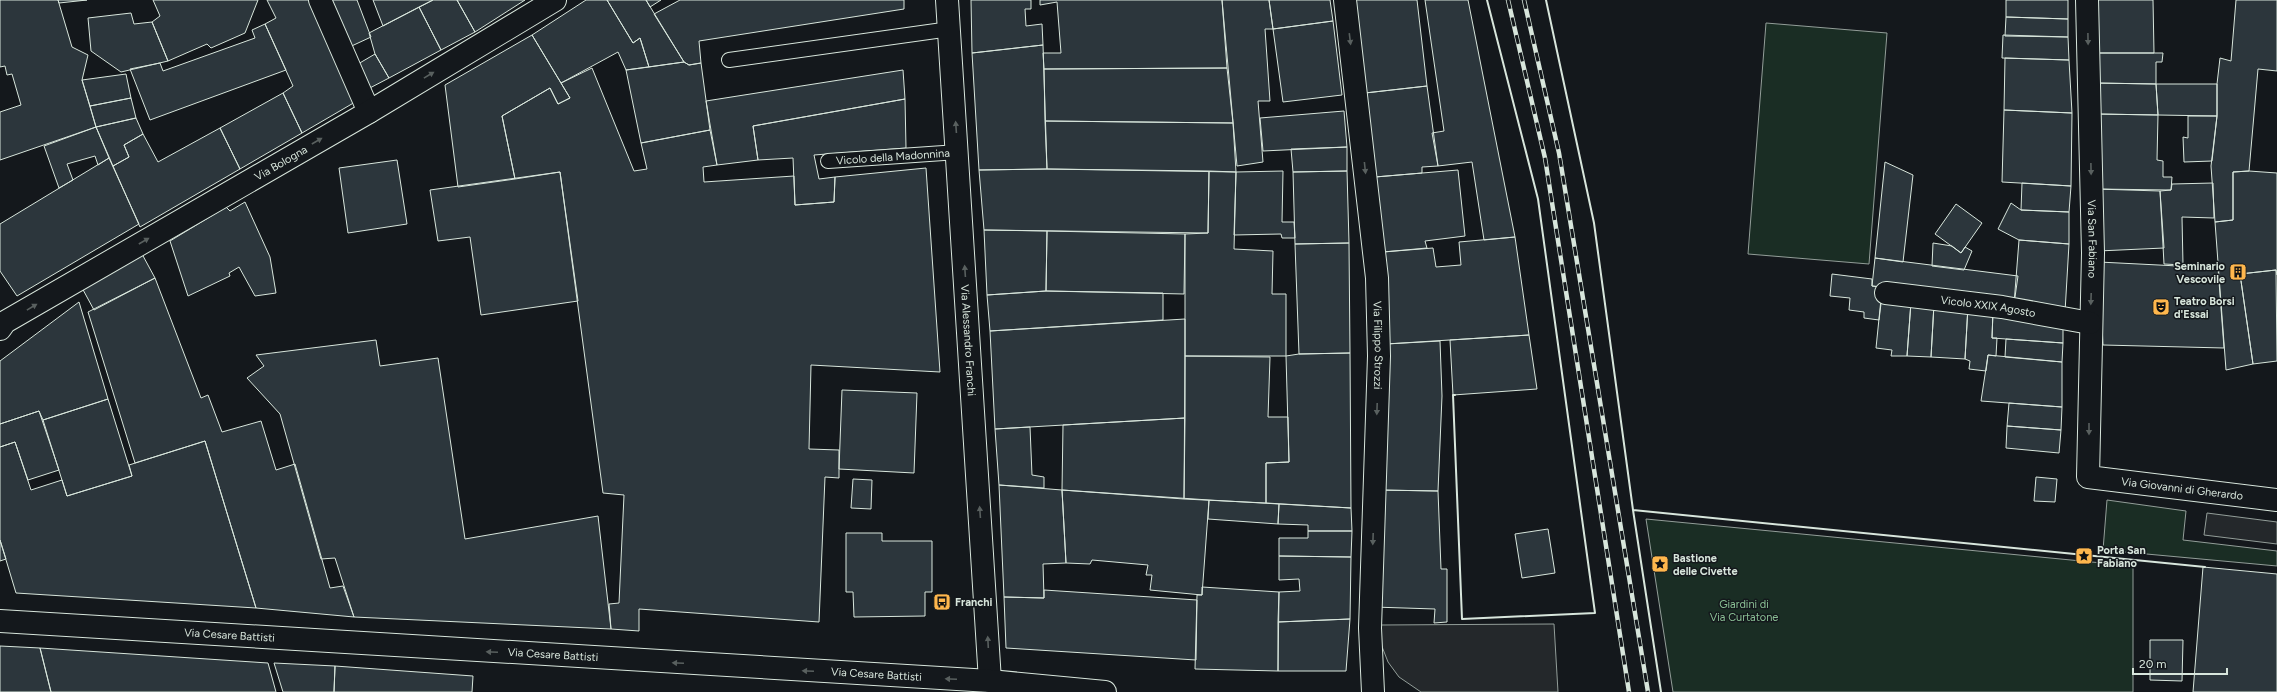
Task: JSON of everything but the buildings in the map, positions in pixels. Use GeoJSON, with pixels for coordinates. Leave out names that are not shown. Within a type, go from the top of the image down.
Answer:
{"type":"FeatureCollection","features":[{"type":"Feature","properties":{"kind":"street"},"geometry":{"type":"LineString","coordinates":[[320,0],[368,112]]}},
{"type":"Feature","properties":{"kind":"street","name":"Via Bologna"},"geometry":{"type":"LineString","coordinates":[[2,320],[368,112],[555,0]]}},
{"type":"Feature","properties":{"kind":"street","name":"Via Alessandro Franchi"},"geometry":{"type":"LineString","coordinates":[[947,0],[958,152],[990,681]]}},
{"type":"Feature","properties":{"kind":"street","name":"Via Filippo Strozzi"},"geometry":{"type":"LineString","coordinates":[[1345,0],[1377,278],[1379,356],[1370,628],[1373,692]]}},
{"type":"Feature","properties":{"kind":"street","name":"Via San Fabiano"},"geometry":{"type":"LineString","coordinates":[[2087,0],[2093,254],[2090,323],[2088,477]]}},
{"type":"Feature","properties":{"kind":"street","name":"Vicolo XXIX Agosto"},"geometry":{"type":"LineString","coordinates":[[1886,293],[2002,307],[2090,323]]}},
{"type":"Feature","properties":{"kind":"street","name":"Via Giovanni di Gherardo"},"geometry":{"type":"LineString","coordinates":[[2088,477],[2277,500]]}},
{"type":"Feature","properties":{"kind":"street","name":"Via Cesare Battisti"},"geometry":{"type":"LineString","coordinates":[[0,621],[990,681],[1106,692]]}},
{"type":"Feature","properties":{"kind":"lane"},"geometry":{"type":"LineString","coordinates":[[729,60],[950,29]]}},
{"type":"Feature","properties":{"kind":"lane","name":"Vicolo della Madonnina"},"geometry":{"type":"LineString","coordinates":[[828,161],[958,152]]}},
{"type":"Feature","properties":{"kind":"green space"},"geometry":{"type":"Polygon","coordinates":[[[1766,23],[1887,33],[1869,264],[1748,254],[1766,23]]]}},
{"type":"Feature","properties":{"kind":"green space"},"geometry":{"type":"Polygon","coordinates":[[[2107,500],[2186,511],[2183,540],[2277,551],[2277,566],[2103,550],[2107,500]]]}},
{"type":"Feature","properties":{"kind":"green space","name":"Giardini di Via Curtatone"},"geometry":{"type":"Polygon","coordinates":[[[1646,519],[2133,566],[2133,692],[1673,692],[1646,519]]]}},
{"type":"Feature","properties":{"kind":"shaded area"},"geometry":{"type":"Polygon","coordinates":[[[2207,513],[2277,522],[2277,544],[2204,535],[2207,513]]]}},
{"type":"Feature","properties":{"kind":"shaded area"},"geometry":{"type":"Polygon","coordinates":[[[1554,624],[1558,692],[1421,692],[1399,677],[1388,662],[1381,644],[1380,625],[1554,624]]]}},
{"type":"Feature","properties":{"kind":"railway"},"geometry":{"type":"LineString","coordinates":[[1508,0],[1545,158],[1629,692]]}},
{"type":"Feature","properties":{"kind":"railway"},"geometry":{"type":"LineString","coordinates":[[1524,0],[1559,153],[1648,692]]}},
{"type":"Feature","properties":{"kind":"wall"},"geometry":{"type":"LineString","coordinates":[[1455,395],[1453,395],[1462,619],[1595,613],[1538,199],[1487,0]]}},
{"type":"Feature","properties":{"kind":"wall"},"geometry":{"type":"LineString","coordinates":[[1546,0],[1594,223],[1633,510],[1661,692]]}},
{"type":"Feature","properties":{"kind":"wall"},"geometry":{"type":"LineString","coordinates":[[1633,510],[2205,567]]}},
{"type":"Feature","properties":{"kind":"place","name":"Seminario Vescovile"},"geometry":{"type":"Point","coordinates":[2238,272]}},
{"type":"Feature","properties":{"kind":"place","name":"Teatro Borsi d'Essai"},"geometry":{"type":"Point","coordinates":[2161,307]}},
{"type":"Feature","properties":{"kind":"place","name":"Porta San Fabiano"},"geometry":{"type":"Point","coordinates":[2084,556]}},
{"type":"Feature","properties":{"kind":"place","name":"Bastione delle Civette"},"geometry":{"type":"Point","coordinates":[1660,564]}},
{"type":"Feature","properties":{"kind":"place","name":"Franchi"},"geometry":{"type":"Point","coordinates":[942,602]}}]}
